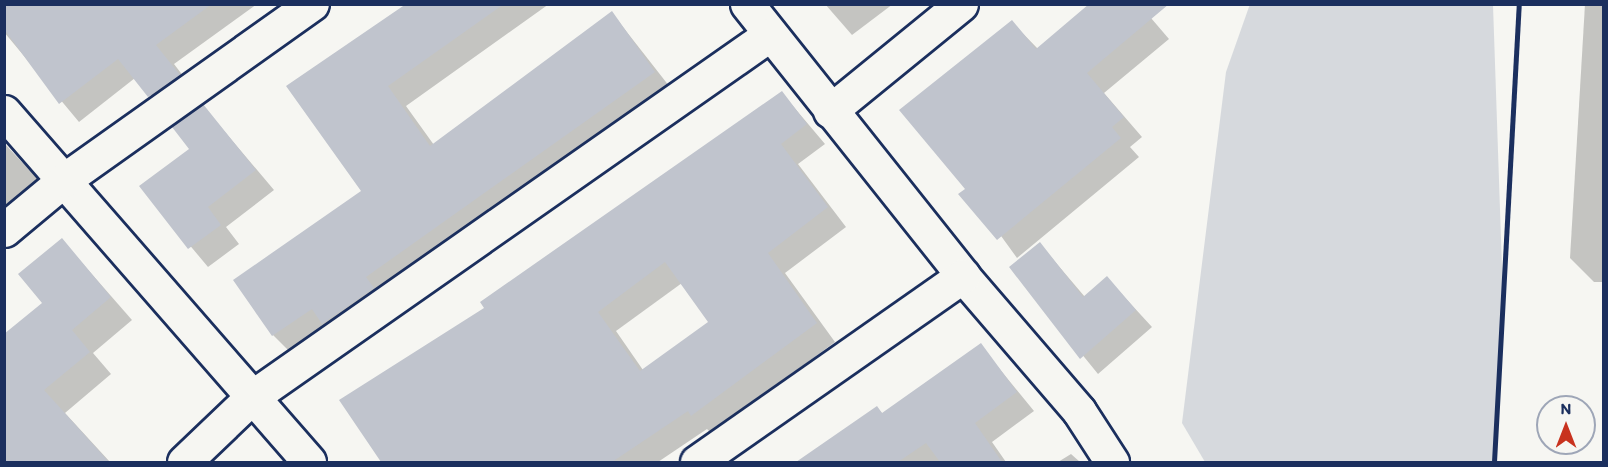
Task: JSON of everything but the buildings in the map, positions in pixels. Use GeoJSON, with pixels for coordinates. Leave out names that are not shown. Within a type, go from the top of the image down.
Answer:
{"type":"FeatureCollection","features":[{"type":"Feature","properties":{"kind":"street"},"geometry":{"type":"LineString","coordinates":[[4,230],[64,180],[312,4]]}},
{"type":"Feature","properties":{"kind":"street"},"geometry":{"type":"LineString","coordinates":[[747,4],[769,35],[963,276],[1079,411],[1112,462]]}},
{"type":"Feature","properties":{"kind":"street"},"geometry":{"type":"LineString","coordinates":[[830,111],[961,4]]}},
{"type":"Feature","properties":{"kind":"street"},"geometry":{"type":"LineString","coordinates":[[184,462],[252,397],[769,35]]}},
{"type":"Feature","properties":{"kind":"street"},"geometry":{"type":"LineString","coordinates":[[4,112],[309,462]]}},
{"type":"Feature","properties":{"kind":"street"},"geometry":{"type":"LineString","coordinates":[[697,462],[963,276]]}},
{"type":"Feature","properties":{"kind":"shaded area"},"geometry":{"type":"Polygon","coordinates":[[[1250,4],[1493,5],[1504,326],[1494,462],[1205,462],[1182,423],[1226,72],[1250,4]]]}},
{"type":"Feature","properties":{"kind":"railway"},"geometry":{"type":"LineString","coordinates":[[1494,462],[1519,4]]}}]}
